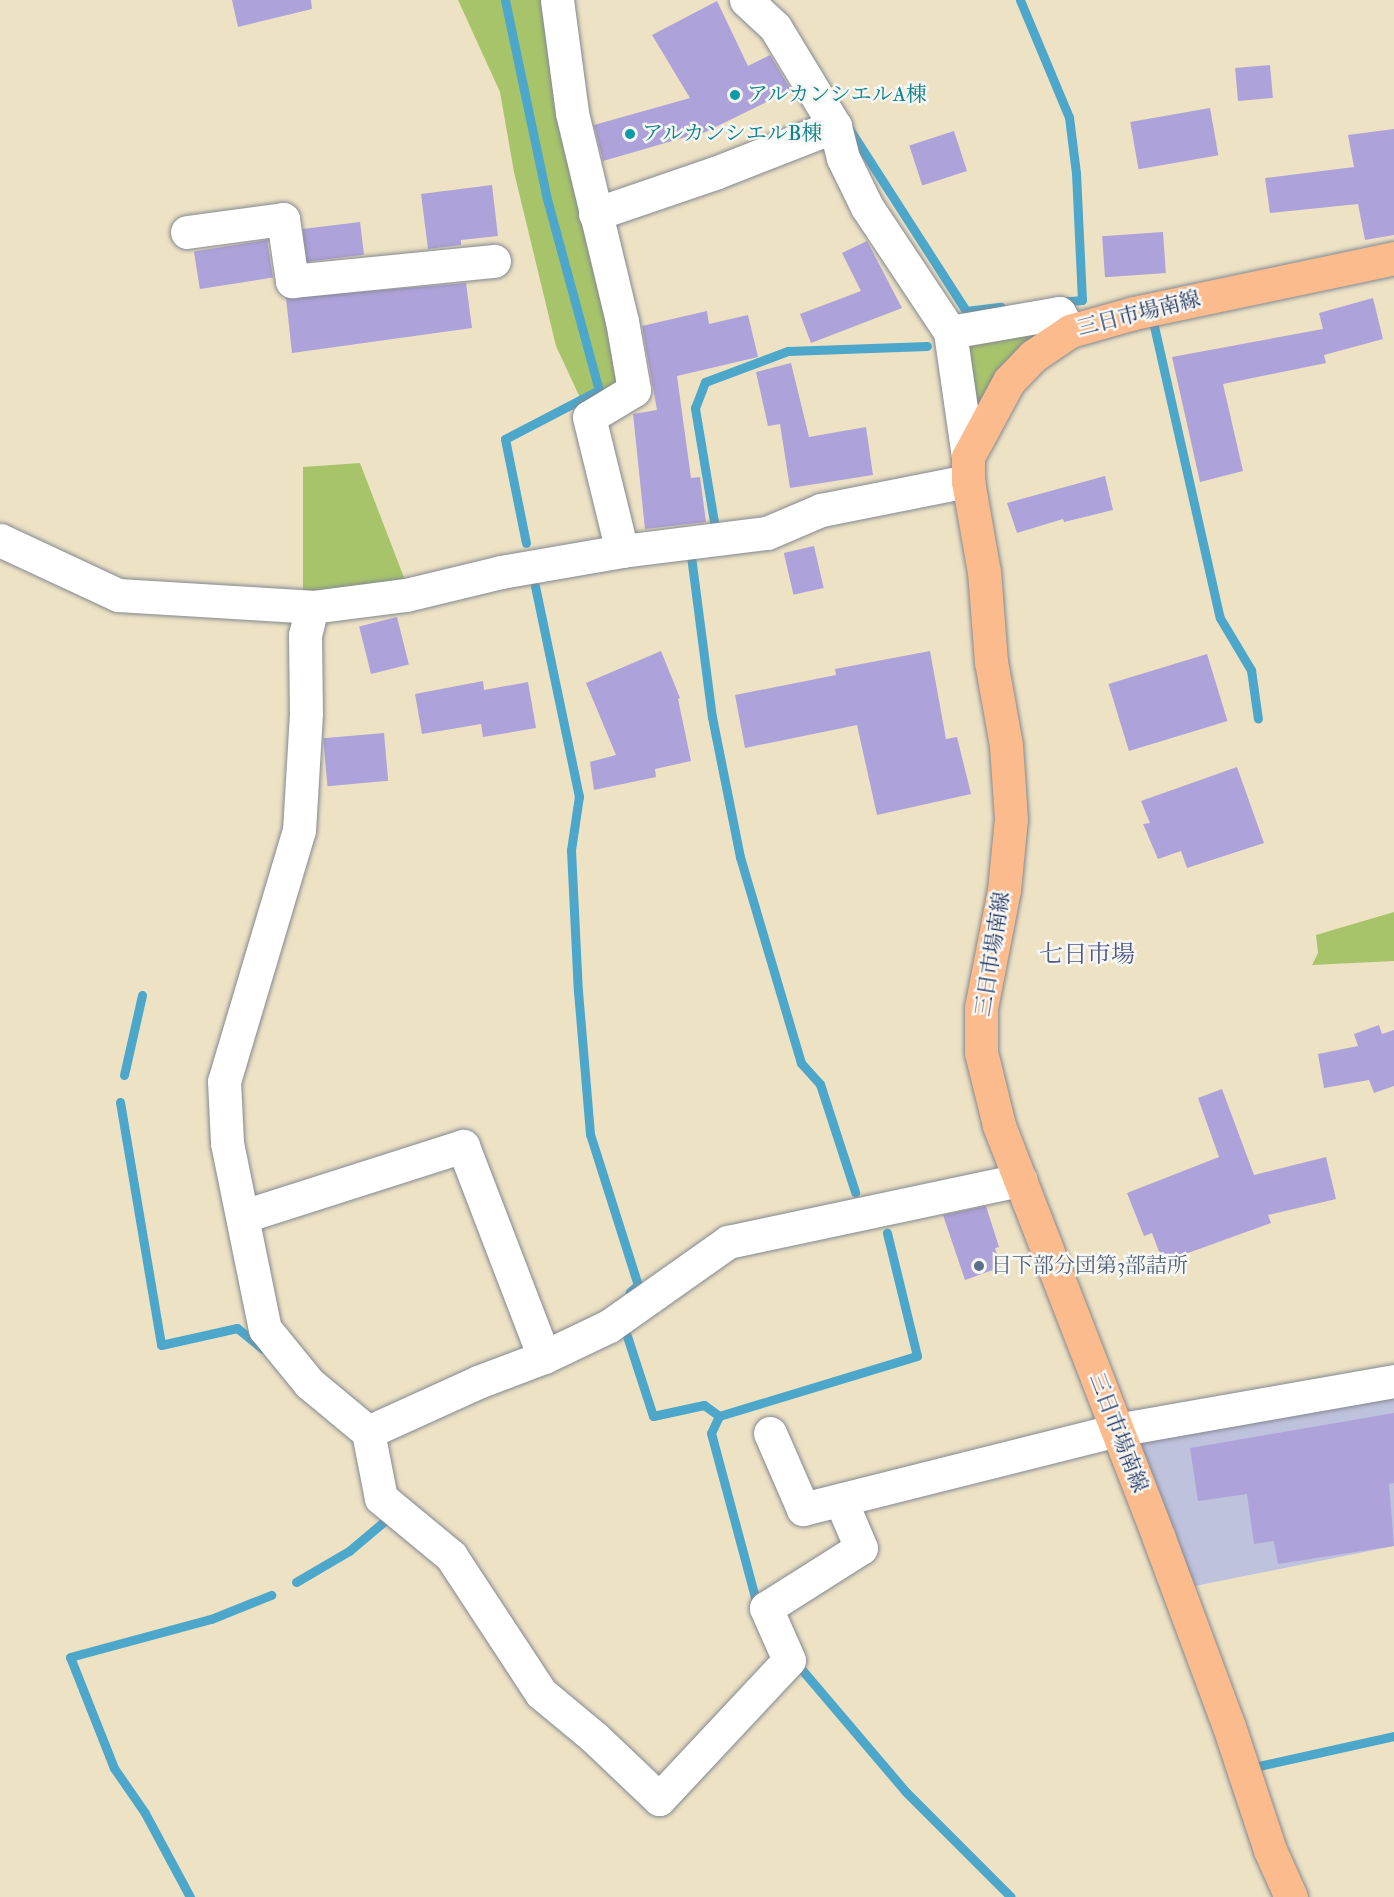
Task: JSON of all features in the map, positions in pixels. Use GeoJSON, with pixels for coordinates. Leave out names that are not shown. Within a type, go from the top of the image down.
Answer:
{"type":"FeatureCollection","features":[{"type":"Feature","properties":{"kind":"main road","name":"三日市場南線"},"geometry":{"type":"LineString","coordinates":[[1291,1897],[1270,1850],[1224,1713],[999,1125],[981,1052],[981,1008],[1004,890],[1011,819],[1006,745],[992,662],[984,572],[968,469],[1009,381],[1033,356],[1070,331],[1145,310],[1394,258]]}},
{"type":"Feature","properties":{"kind":"street"},"geometry":{"type":"LineString","coordinates":[[557,0],[572,113],[622,321],[634,390],[589,417],[622,550]]}},
{"type":"Feature","properties":{"kind":"street"},"geometry":{"type":"LineString","coordinates":[[0,540],[118,595],[312,607],[406,595],[501,573],[622,550],[767,533],[821,510],[968,469],[950,332],[867,207],[843,158],[835,126],[775,27],[746,0]]}},
{"type":"Feature","properties":{"kind":"street"},"geometry":{"type":"LineString","coordinates":[[596,214],[715,173],[835,126]]}},
{"type":"Feature","properties":{"kind":"street"},"geometry":{"type":"LineString","coordinates":[[187,232],[283,219],[292,281],[494,261]]}},
{"type":"Feature","properties":{"kind":"street"},"geometry":{"type":"LineString","coordinates":[[950,332],[1059,313],[1070,331]]}},
{"type":"Feature","properties":{"kind":"street"},"geometry":{"type":"LineString","coordinates":[[312,607],[305,635],[306,713],[298,830],[224,1081],[227,1143],[266,1329],[309,1383],[368,1432],[381,1498],[451,1556],[541,1693],[594,1737],[659,1799],[789,1660],[766,1608],[861,1548],[841,1502]]}},
{"type":"Feature","properties":{"kind":"street"},"geometry":{"type":"LineString","coordinates":[[243,1216],[464,1146],[544,1357]]}},
{"type":"Feature","properties":{"kind":"street"},"geometry":{"type":"LineString","coordinates":[[368,1432],[478,1382],[544,1357],[609,1326],[728,1242],[1020,1180]]}},
{"type":"Feature","properties":{"kind":"street"},"geometry":{"type":"LineString","coordinates":[[770,1433],[804,1509],[841,1502],[1117,1430],[1394,1381]]}},
{"type":"Feature","properties":{"kind":"shaded area"},"geometry":{"type":"Polygon","coordinates":[[[1394,1381],[1394,1546],[1190,1587],[1133,1428],[1394,1381]]]}},
{"type":"Feature","properties":{"kind":"green space"},"geometry":{"type":"Polygon","coordinates":[[[458,0],[557,0],[634,390],[589,417],[556,346],[514,172],[500,92],[458,0]]]}},
{"type":"Feature","properties":{"kind":"green space"},"geometry":{"type":"Polygon","coordinates":[[[1050,325],[980,411],[967,411],[966,329],[1050,325]]]}},
{"type":"Feature","properties":{"kind":"green space"},"geometry":{"type":"Polygon","coordinates":[[[360,463],[408,588],[303,597],[303,467],[360,463]]]}},
{"type":"Feature","properties":{"kind":"green space"},"geometry":{"type":"Polygon","coordinates":[[[1394,912],[1394,961],[1312,965],[1318,953],[1316,935],[1394,912]]]}},
{"type":"Feature","properties":{"kind":"building"},"geometry":{"type":"Polygon","coordinates":[[[232,0],[311,0],[312,9],[238,27],[232,0]]]}},
{"type":"Feature","properties":{"kind":"building"},"geometry":{"type":"Polygon","coordinates":[[[717,1],[748,66],[770,55],[791,90],[687,141],[686,137],[603,161],[594,125],[690,98],[652,35],[717,1]]]}},
{"type":"Feature","properties":{"kind":"building"},"geometry":{"type":"Polygon","coordinates":[[[1270,65],[1273,98],[1238,101],[1235,68],[1270,65]]]}},
{"type":"Feature","properties":{"kind":"building"},"geometry":{"type":"Polygon","coordinates":[[[1210,108],[1218,155],[1139,169],[1130,122],[1210,108]]]}},
{"type":"Feature","properties":{"kind":"building"},"geometry":{"type":"Polygon","coordinates":[[[1394,129],[1394,235],[1365,240],[1358,204],[1270,213],[1265,178],[1354,167],[1348,135],[1394,129]]]}},
{"type":"Feature","properties":{"kind":"building"},"geometry":{"type":"Polygon","coordinates":[[[954,131],[967,171],[922,185],[909,146],[954,131]]]}},
{"type":"Feature","properties":{"kind":"building"},"geometry":{"type":"Polygon","coordinates":[[[492,185],[498,236],[461,240],[461,245],[428,249],[421,194],[492,185]]]}},
{"type":"Feature","properties":{"kind":"building"},"geometry":{"type":"Polygon","coordinates":[[[360,222],[364,255],[306,262],[302,229],[360,222]]]}},
{"type":"Feature","properties":{"kind":"building"},"geometry":{"type":"Polygon","coordinates":[[[1163,232],[1166,273],[1105,277],[1102,236],[1163,232]]]}},
{"type":"Feature","properties":{"kind":"building"},"geometry":{"type":"Polygon","coordinates":[[[267,240],[273,278],[200,289],[194,252],[267,240]]]}},
{"type":"Feature","properties":{"kind":"building"},"geometry":{"type":"Polygon","coordinates":[[[867,241],[902,308],[811,343],[800,314],[861,291],[842,253],[867,241]]]}},
{"type":"Feature","properties":{"kind":"building"},"geometry":{"type":"Polygon","coordinates":[[[466,283],[472,328],[292,353],[286,298],[466,283]]]}},
{"type":"Feature","properties":{"kind":"building"},"geometry":{"type":"Polygon","coordinates":[[[1373,298],[1383,339],[1324,355],[1326,363],[1223,384],[1243,471],[1200,482],[1172,357],[1323,329],[1319,313],[1373,298]]]}},
{"type":"Feature","properties":{"kind":"building"},"geometry":{"type":"Polygon","coordinates":[[[707,311],[709,324],[748,315],[758,357],[677,376],[691,478],[700,477],[706,522],[645,529],[633,414],[657,410],[642,326],[707,311]]]}},
{"type":"Feature","properties":{"kind":"building"},"geometry":{"type":"Polygon","coordinates":[[[791,363],[809,437],[866,427],[873,475],[790,488],[780,424],[768,426],[756,372],[791,363]]]}},
{"type":"Feature","properties":{"kind":"building"},"geometry":{"type":"Polygon","coordinates":[[[1105,476],[1113,510],[1064,522],[1063,519],[1017,533],[1007,503],[1105,476]]]}},
{"type":"Feature","properties":{"kind":"building"},"geometry":{"type":"Polygon","coordinates":[[[814,546],[824,588],[793,595],[784,553],[814,546]]]}},
{"type":"Feature","properties":{"kind":"building"},"geometry":{"type":"Polygon","coordinates":[[[397,617],[409,665],[371,674],[359,626],[397,617]]]}},
{"type":"Feature","properties":{"kind":"building"},"geometry":{"type":"Polygon","coordinates":[[[661,651],[680,698],[678,699],[691,761],[655,769],[656,777],[594,790],[590,762],[616,755],[586,683],[661,651]]]}},
{"type":"Feature","properties":{"kind":"building"},"geometry":{"type":"Polygon","coordinates":[[[930,651],[946,739],[957,737],[971,794],[877,815],[857,725],[745,748],[735,695],[836,675],[835,669],[930,651]]]}},
{"type":"Feature","properties":{"kind":"building"},"geometry":{"type":"Polygon","coordinates":[[[1207,654],[1227,721],[1129,751],[1109,684],[1207,654]]]}},
{"type":"Feature","properties":{"kind":"building"},"geometry":{"type":"Polygon","coordinates":[[[483,681],[484,690],[528,682],[536,728],[483,737],[481,724],[422,734],[415,694],[483,681]]]}},
{"type":"Feature","properties":{"kind":"building"},"geometry":{"type":"Polygon","coordinates":[[[384,733],[388,781],[327,786],[323,738],[384,733]]]}},
{"type":"Feature","properties":{"kind":"building"},"geometry":{"type":"Polygon","coordinates":[[[1237,767],[1264,843],[1187,868],[1181,851],[1158,859],[1143,824],[1150,823],[1141,801],[1237,767]]]}},
{"type":"Feature","properties":{"kind":"building"},"geometry":{"type":"Polygon","coordinates":[[[1379,1025],[1382,1034],[1394,1030],[1394,1086],[1374,1093],[1369,1080],[1324,1088],[1318,1054],[1358,1046],[1354,1034],[1379,1025]]]}},
{"type":"Feature","properties":{"kind":"building"},"geometry":{"type":"Polygon","coordinates":[[[1222,1089],[1254,1175],[1326,1157],[1336,1199],[1268,1215],[1271,1223],[1163,1262],[1152,1233],[1144,1236],[1127,1193],[1219,1157],[1198,1098],[1222,1089]]]}},
{"type":"Feature","properties":{"kind":"building"},"geometry":{"type":"Polygon","coordinates":[[[986,1206],[999,1247],[995,1248],[1001,1267],[965,1280],[943,1215],[986,1206]]]}},
{"type":"Feature","properties":{"kind":"building"},"geometry":{"type":"Polygon","coordinates":[[[1394,1413],[1394,1483],[1389,1484],[1394,1546],[1278,1564],[1274,1541],[1254,1544],[1247,1494],[1198,1501],[1190,1448],[1394,1413]]]}},
{"type":"Feature","properties":{"kind":"waterway"},"geometry":{"type":"LineString","coordinates":[[505,0],[547,199],[599,390],[505,439],[526,543]]}},
{"type":"Feature","properties":{"kind":"waterway"},"geometry":{"type":"LineString","coordinates":[[1020,0],[1069,117],[1076,173],[1082,300],[1060,302]]}},
{"type":"Feature","properties":{"kind":"waterway"},"geometry":{"type":"LineString","coordinates":[[848,127],[966,311],[1001,307]]}},
{"type":"Feature","properties":{"kind":"waterway"},"geometry":{"type":"LineString","coordinates":[[1154,326],[1220,618],[1251,670],[1258,719]]}},
{"type":"Feature","properties":{"kind":"waterway"},"geometry":{"type":"LineString","coordinates":[[714,522],[695,408],[705,382],[788,351],[927,346]]}},
{"type":"Feature","properties":{"kind":"waterway"},"geometry":{"type":"LineString","coordinates":[[691,556],[712,717],[740,857],[801,1063],[820,1084],[855,1192]]}},
{"type":"Feature","properties":{"kind":"waterway"},"geometry":{"type":"LineString","coordinates":[[535,586],[579,796],[571,850],[578,991],[590,1134],[638,1285],[630,1292]]}},
{"type":"Feature","properties":{"kind":"waterway"},"geometry":{"type":"LineString","coordinates":[[124,1075],[142,995]]}},
{"type":"Feature","properties":{"kind":"waterway"},"geometry":{"type":"LineString","coordinates":[[120,1102],[161,1345],[237,1328],[263,1349]]}},
{"type":"Feature","properties":{"kind":"waterway"},"geometry":{"type":"LineString","coordinates":[[719,1416],[917,1356],[887,1233]]}},
{"type":"Feature","properties":{"kind":"waterway"},"geometry":{"type":"LineString","coordinates":[[627,1336],[653,1416],[704,1405],[719,1416],[711,1433],[758,1609]]}},
{"type":"Feature","properties":{"kind":"waterway"},"geometry":{"type":"LineString","coordinates":[[296,1582],[349,1551],[387,1519]]}},
{"type":"Feature","properties":{"kind":"waterway"},"geometry":{"type":"LineString","coordinates":[[190,1897],[145,1813],[114,1768],[70,1657],[211,1619],[271,1595]]}},
{"type":"Feature","properties":{"kind":"waterway"},"geometry":{"type":"LineString","coordinates":[[803,1671],[906,1792],[1011,1897]]}},
{"type":"Feature","properties":{"kind":"waterway"},"geometry":{"type":"LineString","coordinates":[[1250,1768],[1394,1736]]}},
{"type":"Feature","properties":{"kind":"place","name":"アルカンシエルA棟"},"geometry":{"type":"Point","coordinates":[735,95]}},
{"type":"Feature","properties":{"kind":"place","name":"アルカンシエルB棟"},"geometry":{"type":"Point","coordinates":[630,134]}},
{"type":"Feature","properties":{"kind":"place","name":"日下部分団第3部詰所"},"geometry":{"type":"Point","coordinates":[979,1266]}},
{"type":"Feature","properties":{"kind":"district","name":"七日市場"},"geometry":{"type":"Point","coordinates":[1087,955]}}]}
